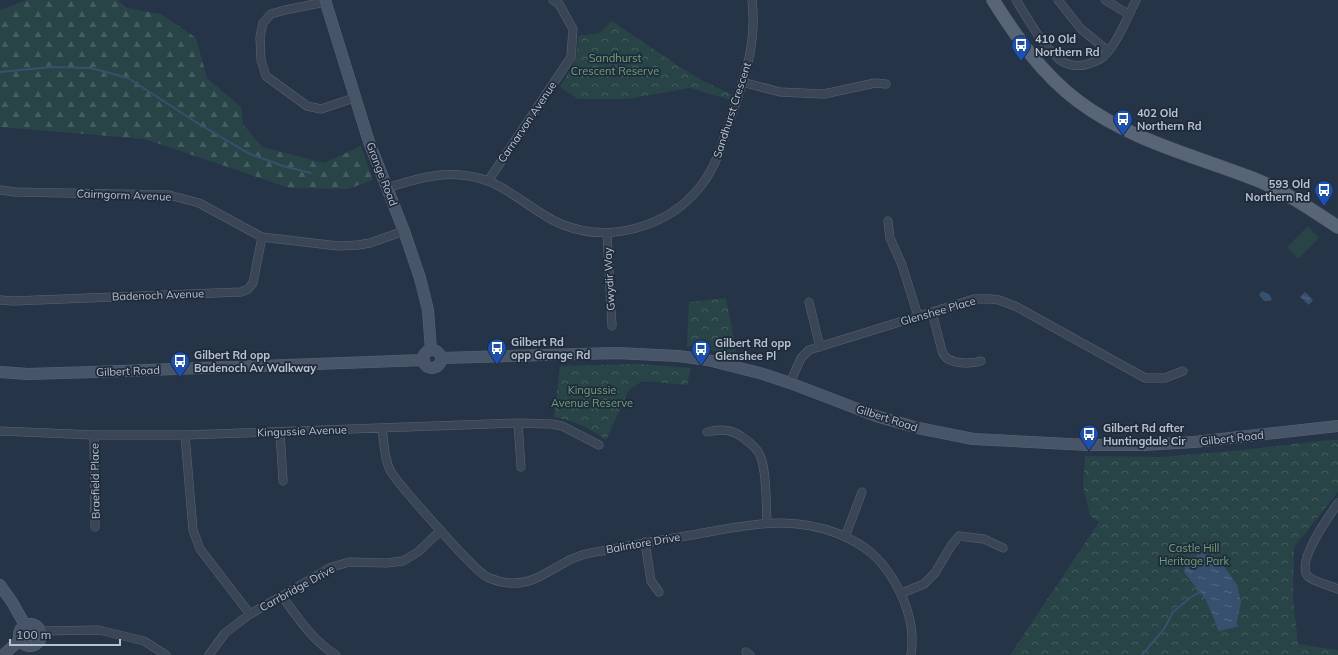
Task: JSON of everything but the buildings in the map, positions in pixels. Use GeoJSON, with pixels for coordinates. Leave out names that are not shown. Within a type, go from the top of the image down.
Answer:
{"type":"FeatureCollection","features":[{"type":"Feature","properties":{"kind":"main road"},"geometry":{"type":"LineString","coordinates":[[993,0],[1024,46],[1041,67],[1062,88],[1096,114],[1135,135],[1259,181],[1283,192],[1308,207],[1336,227]]}},
{"type":"Feature","properties":{"kind":"main road","name":"Grange Road"},"geometry":{"type":"LineString","coordinates":[[325,1],[354,98],[369,142],[404,231],[420,278],[428,310],[431,350]]}},
{"type":"Feature","properties":{"kind":"main road"},"geometry":{"type":"LineString","coordinates":[[431,350],[438,352],[442,358],[438,365],[432,367],[426,365],[424,360],[426,353],[431,350]]}},
{"type":"Feature","properties":{"kind":"main road","name":"Gilbert Road"},"geometry":{"type":"LineString","coordinates":[[442,358],[617,353],[662,354],[708,360],[763,374],[876,416],[918,428],[973,439],[1088,445],[1143,445],[1207,441],[1338,426]]}},
{"type":"Feature","properties":{"kind":"main road","name":"Gilbert Road"},"geometry":{"type":"LineString","coordinates":[[0,372],[28,374],[424,360]]}},
{"type":"Feature","properties":{"kind":"main road"},"geometry":{"type":"LineString","coordinates":[[0,584],[25,625]]}},
{"type":"Feature","properties":{"kind":"main road"},"geometry":{"type":"LineString","coordinates":[[30,624],[38,627],[41,635],[38,642],[30,646],[20,640],[19,635],[22,627],[25,625],[30,624]]}},
{"type":"Feature","properties":{"kind":"main road"},"geometry":{"type":"LineString","coordinates":[[3,655],[20,640]]}},
{"type":"Feature","properties":{"kind":"street","name":"Carnarvon Avenue"},"geometry":{"type":"LineString","coordinates":[[488,181],[571,57],[573,29],[559,4],[553,0]]}},
{"type":"Feature","properties":{"kind":"street","name":"Sandhurst Crescent"},"geometry":{"type":"LineString","coordinates":[[387,188],[416,178],[445,174],[466,176],[488,181],[505,190],[548,218],[561,224],[576,229],[607,233],[639,228],[662,218],[682,205],[700,187],[714,166],[749,62],[753,25],[752,0]]}},
{"type":"Feature","properties":{"kind":"street"},"geometry":{"type":"LineString","coordinates":[[1016,0],[1046,45],[1060,60],[1070,65],[1083,66],[1095,62],[1108,51],[1136,0]]}},
{"type":"Feature","properties":{"kind":"street"},"geometry":{"type":"LineString","coordinates":[[1058,0],[1081,28],[1108,51]]}},
{"type":"Feature","properties":{"kind":"street"},"geometry":{"type":"LineString","coordinates":[[1105,0],[1128,14]]}},
{"type":"Feature","properties":{"kind":"street"},"geometry":{"type":"LineString","coordinates":[[325,1],[271,14],[263,23],[260,37],[261,60],[264,71],[266,76],[307,106],[321,110],[354,98]]}},
{"type":"Feature","properties":{"kind":"street"},"geometry":{"type":"LineString","coordinates":[[742,82],[780,92],[824,94],[875,83],[886,84]]}},
{"type":"Feature","properties":{"kind":"street","name":"Cairngorm Avenue"},"geometry":{"type":"LineString","coordinates":[[0,190],[15,192],[169,195],[199,203],[262,237],[348,246],[370,243],[404,231]]}},
{"type":"Feature","properties":{"kind":"street"},"geometry":{"type":"LineString","coordinates":[[888,221],[890,238],[902,265],[918,316]]}},
{"type":"Feature","properties":{"kind":"street","name":"Gwydir Way"},"geometry":{"type":"LineString","coordinates":[[607,233],[612,326]]}},
{"type":"Feature","properties":{"kind":"street","name":"Badenoch Avenue"},"geometry":{"type":"LineString","coordinates":[[0,300],[12,301],[240,292],[248,289],[253,283],[262,237]]}},
{"type":"Feature","properties":{"kind":"street","name":"Glenshee Place"},"geometry":{"type":"LineString","coordinates":[[790,383],[801,358],[809,350],[974,299],[1000,300],[1015,306],[1145,378],[1165,378],[1183,371]]}},
{"type":"Feature","properties":{"kind":"street"},"geometry":{"type":"LineString","coordinates":[[809,302],[820,346]]}},
{"type":"Feature","properties":{"kind":"street"},"geometry":{"type":"LineString","coordinates":[[932,312],[944,356],[948,359],[966,363],[981,361]]}},
{"type":"Feature","properties":{"kind":"street"},"geometry":{"type":"LineString","coordinates":[[518,423],[521,467]]}},
{"type":"Feature","properties":{"kind":"street","name":"Kingussie Avenue"},"geometry":{"type":"LineString","coordinates":[[0,431],[94,435],[185,435],[518,423],[552,424],[562,426],[599,445]]}},
{"type":"Feature","properties":{"kind":"street","name":"Balintore Drive"},"geometry":{"type":"LineString","coordinates":[[382,428],[389,468],[396,479],[440,531],[487,577],[512,583],[526,582],[564,562],[582,555],[645,542],[767,523],[796,523],[812,525],[827,529],[861,544],[873,553],[886,567],[902,593],[910,616],[913,647],[912,655]]}},
{"type":"Feature","properties":{"kind":"street"},"geometry":{"type":"LineString","coordinates":[[707,432],[723,429],[738,434],[754,445],[761,457],[764,470],[767,523]]}},
{"type":"Feature","properties":{"kind":"street"},"geometry":{"type":"LineString","coordinates":[[280,432],[283,481]]}},
{"type":"Feature","properties":{"kind":"street","name":"Braefield Place"},"geometry":{"type":"LineString","coordinates":[[94,435],[95,527]]}},
{"type":"Feature","properties":{"kind":"street"},"geometry":{"type":"LineString","coordinates":[[185,435],[193,530],[200,549],[250,614]]}},
{"type":"Feature","properties":{"kind":"street"},"geometry":{"type":"LineString","coordinates":[[845,537],[862,492]]}},
{"type":"Feature","properties":{"kind":"street"},"geometry":{"type":"LineString","coordinates":[[1338,503],[1314,541],[1307,558],[1305,569],[1311,578],[1338,589]]}},
{"type":"Feature","properties":{"kind":"street","name":"Carrbridge Drive"},"geometry":{"type":"LineString","coordinates":[[209,655],[225,632],[250,614],[329,568],[349,562],[387,563],[403,561],[418,552],[440,531]]}},
{"type":"Feature","properties":{"kind":"street"},"geometry":{"type":"LineString","coordinates":[[902,593],[924,584],[935,573],[948,550],[960,536],[984,539],[1003,548]]}},
{"type":"Feature","properties":{"kind":"street"},"geometry":{"type":"LineString","coordinates":[[645,542],[652,581],[659,592]]}},
{"type":"Feature","properties":{"kind":"street"},"geometry":{"type":"LineString","coordinates":[[282,596],[303,625],[327,650],[336,655]]}},
{"type":"Feature","properties":{"kind":"street"},"geometry":{"type":"LineString","coordinates":[[40,631],[99,630],[144,641],[166,655]]}},
{"type":"Feature","properties":{"kind":"green space"},"geometry":{"type":"Polygon","coordinates":[[[27,0],[117,0],[127,8],[161,14],[196,38],[207,78],[241,107],[243,124],[262,147],[324,163],[361,146],[373,180],[348,189],[289,188],[145,139],[0,127],[0,10],[27,0]]]}},
{"type":"Feature","properties":{"kind":"green space","name":"Sandhurst Crescent Reserve"},"geometry":{"type":"Polygon","coordinates":[[[612,21],[680,67],[703,81],[733,95],[731,100],[690,88],[627,99],[578,99],[560,87],[574,63],[577,52],[578,36],[599,33],[612,21]]]}},
{"type":"Feature","properties":{"kind":"green space"},"geometry":{"type":"Polygon","coordinates":[[[1308,226],[1319,238],[1298,259],[1287,247],[1308,226]]]}},
{"type":"Feature","properties":{"kind":"green space"},"geometry":{"type":"Polygon","coordinates":[[[726,298],[737,355],[687,346],[689,302],[726,298]]]}},
{"type":"Feature","properties":{"kind":"green space","name":"Kingussie Avenue Reserve"},"geometry":{"type":"Polygon","coordinates":[[[640,364],[691,368],[687,385],[642,381],[629,390],[606,440],[582,426],[554,417],[560,366],[640,364]]]}},
{"type":"Feature","properties":{"kind":"green space","name":"Castle Hill Heritage Park"},"geometry":{"type":"Polygon","coordinates":[[[1338,440],[1338,492],[1294,547],[1293,597],[1298,644],[1338,650],[1338,655],[1010,655],[1099,522],[1090,516],[1083,486],[1085,456],[1161,457],[1233,451],[1338,440]]]}},
{"type":"Feature","properties":{"kind":"water"},"geometry":{"type":"Polygon","coordinates":[[[1262,291],[1269,294],[1272,299],[1270,301],[1264,301],[1259,295],[1262,291]]]}},
{"type":"Feature","properties":{"kind":"water"},"geometry":{"type":"Polygon","coordinates":[[[1305,292],[1313,300],[1309,305],[1300,297],[1305,292]]]}},
{"type":"Feature","properties":{"kind":"water"},"geometry":{"type":"Polygon","coordinates":[[[1203,553],[1221,562],[1237,585],[1241,602],[1236,627],[1219,631],[1206,600],[1184,572],[1186,560],[1203,553]]]}},
{"type":"Feature","properties":{"kind":"waterway"},"geometry":{"type":"LineString","coordinates":[[0,72],[52,67],[91,68],[128,78],[199,124],[248,153],[283,166],[311,173]]}},
{"type":"Feature","properties":{"kind":"waterway"},"geometry":{"type":"LineString","coordinates":[[1142,655],[1164,629],[1173,612],[1191,597],[1200,592]]}},
{"type":"Feature","properties":{"kind":"place","name":"410 Old Northern Rd"},"geometry":{"type":"Point","coordinates":[1021,62]}},
{"type":"Feature","properties":{"kind":"place","name":"402 Old Northern Rd"},"geometry":{"type":"Point","coordinates":[1123,136]}},
{"type":"Feature","properties":{"kind":"place","name":"593 Old Northern Rd"},"geometry":{"type":"Point","coordinates":[1324,207]}},
{"type":"Feature","properties":{"kind":"place","name":"Gilbert Rd opp Grange Rd"},"geometry":{"type":"Point","coordinates":[497,365]}},
{"type":"Feature","properties":{"kind":"place","name":"Gilbert Rd opp Glenshee Pl"},"geometry":{"type":"Point","coordinates":[701,366]}},
{"type":"Feature","properties":{"kind":"place","name":"Gilbert Rd opp Badenoch Av Walkway"},"geometry":{"type":"Point","coordinates":[180,378]}},
{"type":"Feature","properties":{"kind":"place","name":"Gilbert Rd after Huntingdale Cir"},"geometry":{"type":"Point","coordinates":[1089,451]}}]}
